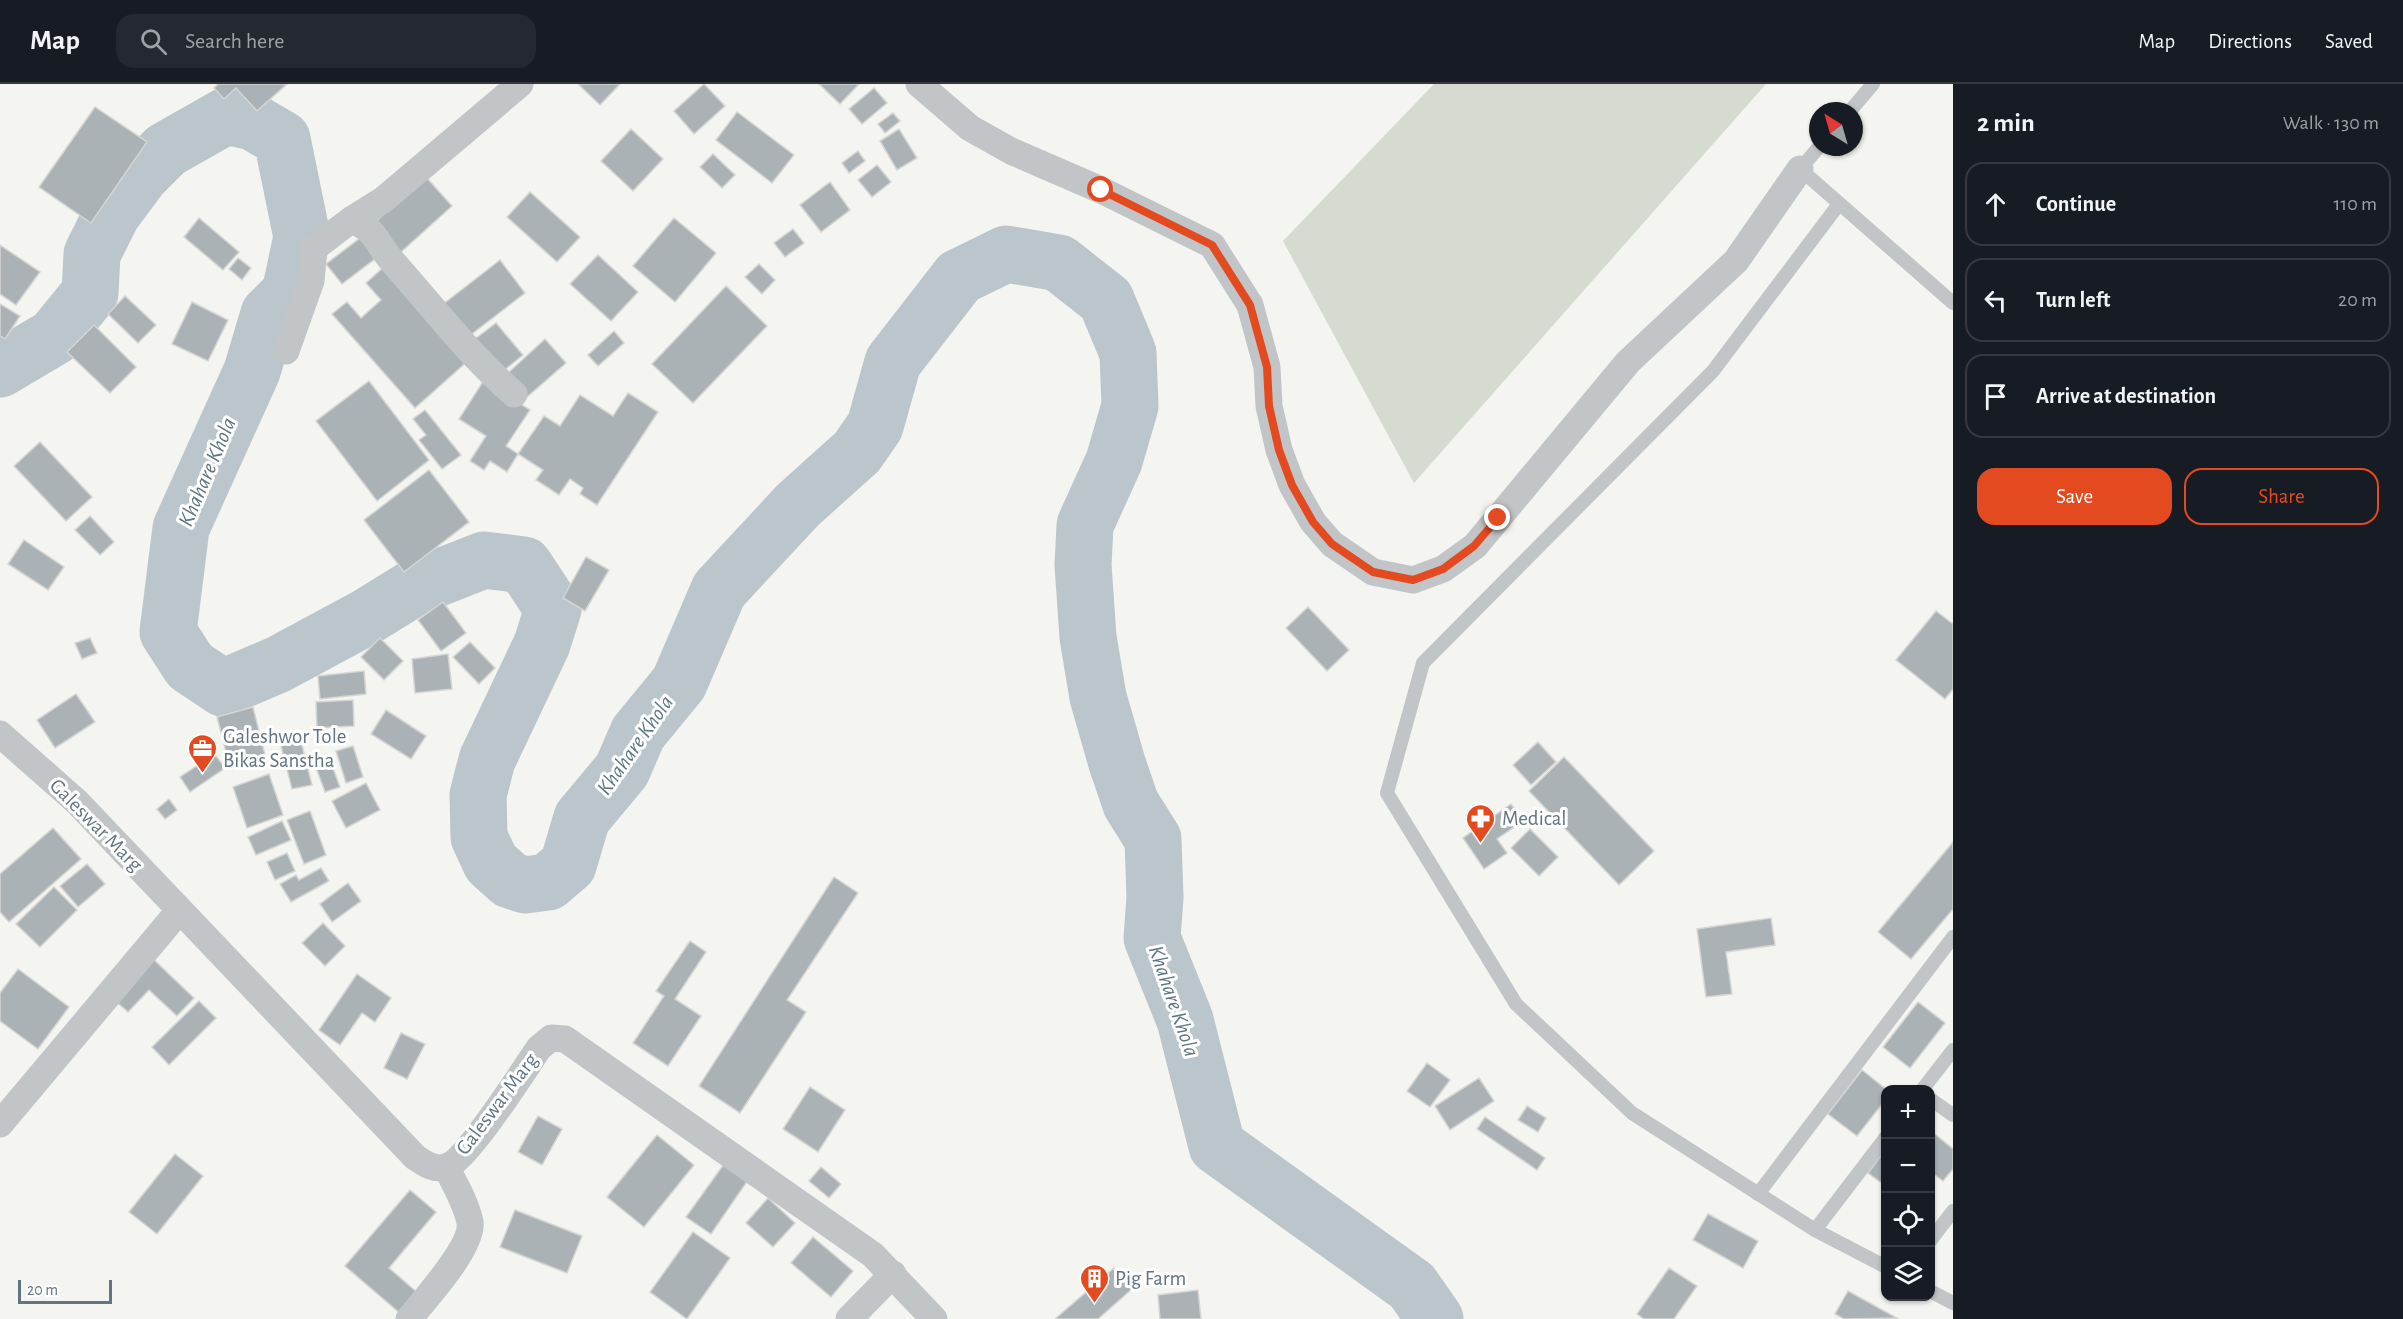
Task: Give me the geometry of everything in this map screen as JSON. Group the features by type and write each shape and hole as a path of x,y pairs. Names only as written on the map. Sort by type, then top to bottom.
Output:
{"street":[{"path":"286,351 311,281 314,248 351,220 383,200 520,84"},
{"path":"919,84 970,128 1000,145 1101,190 1212,245 1250,305 1267,367 1269,406 1279,450 1292,485 1313,522 1332,544 1373,572 1413,580 1443,569 1474,546 1628,362 1736,261 1800,170"},
{"path":"351,220 367,226 386,254 484,368 514,394"},
{"name":"Galeswar Marg","path":"0,734 77,802 415,1157 429,1166 446,1167 464,1154 539,1048 551,1038 565,1039 873,1254 934,1319"},
{"path":"0,1124 179,911"},
{"path":"409,1319 460,1255 471,1225 459,1190 446,1167"},
{"path":"849,1319 893,1274"}],"lane":[{"path":"1858,102 1873,84"},
{"path":"1812,156 1800,170 1953,303"},
{"path":"1839,204 1713,371 1423,663 1387,793 1516,1004 1632,1113 1815,1230 1881,1265"},
{"path":"1758,1194 1953,937"},
{"path":"1925,1085 1953,1050"},
{"path":"1935,1103 1953,1115"},
{"path":"1815,1230 1884,1139"},
{"path":"1935,1234 1953,1211"},
{"path":"1935,1294 1953,1303"}],"shaded area":[{"path":"1434,84 1766,84 1414,483 1283,241"}],"building":[{"path":"218,84 287,84 257,111 236,88 224,99 214,88"},
{"path":"578,84 620,84 600,105"},
{"path":"704,84 725,106 694,134 674,111"},
{"path":"819,84 859,84 840,104"},
{"path":"874,88 887,103 862,124 849,109"},
{"path":"95,107 147,142 91,223 39,187"},
{"path":"737,112 794,155 772,183 716,140"},
{"path":"893,113 900,121 885,133 878,124"},
{"path":"631,129 663,159 633,191 601,161"},
{"path":"899,129 917,158 897,170 880,141"},
{"path":"858,151 865,161 849,173 842,163"},
{"path":"713,154 735,175 722,188 700,167"},
{"path":"877,165 891,182 872,197 858,180"},
{"path":"425,176 452,206 401,252 374,223"},
{"path":"830,182 850,210 821,232 800,205"},
{"path":"530,192 580,237 557,262 507,217"},
{"path":"199,218 239,252 223,270 184,237"},
{"path":"674,218 716,253 675,302 633,266"},
{"path":"793,229 804,243 785,257 774,243"},
{"path":"364,235 380,255 342,284 326,264"},
{"path":"0,245 40,272 16,305 0,294"},
{"path":"598,255 638,292 611,321 570,284"},
{"path":"238,258 251,268 242,280 229,269"},
{"path":"500,260 525,293 468,337 442,305"},
{"path":"759,264 775,280 762,294 745,277"},
{"path":"386,265 469,360 415,408 332,314 347,302 361,318 381,300 366,283"},
{"path":"726,286 767,326 693,403 652,364"},
{"path":"125,296 156,325 138,343 108,314"},
{"path":"192,302 228,320 208,361 172,344"},
{"path":"0,304 20,316 5,339 0,336"},
{"path":"496,323 523,355 502,372 475,339"},
{"path":"94,325 136,367 110,393 67,352"},
{"path":"614,331 624,343 598,366 588,355"},
{"path":"545,339 566,363 527,397 507,374"},
{"path":"484,380 530,410 506,446 518,454 507,472 490,461 484,470 470,461 486,436 459,419"},
{"path":"369,381 429,460 377,501 316,421"},
{"path":"628,393 658,412 597,505 580,494 583,488 570,479 559,495 536,480 543,470 518,454 544,416 560,426 580,395 613,416"},
{"path":"425,410 461,455 442,469 419,440 426,435 413,419"},
{"path":"40,442 92,497 66,521 14,466"},
{"path":"429,470 469,522 404,572 364,520"},
{"path":"90,516 114,542 100,555 75,530"},
{"path":"24,540 64,567 48,590 8,564"},
{"path":"586,557 609,570 585,611 563,598"},
{"path":"443,602 466,633 441,651 418,620"},
{"path":"1308,607 1349,650 1327,671 1286,628"},
{"path":"1936,611 1953,624 1953,689 1945,699 1896,660"},
{"path":"90,638 97,653 82,659 75,643"},
{"path":"380,638 403,661 384,680 361,657"},
{"path":"470,642 495,668 479,684 453,657"},
{"path":"448,654 452,689 415,693 412,659"},
{"path":"364,671 366,694 320,699 318,676"},
{"path":"76,694 95,722 55,748 37,720"},
{"path":"353,700 354,726 317,728 316,702"},
{"path":"253,707 265,755 229,764 217,717"},
{"path":"386,710 426,736 411,759 371,734"},
{"path":"301,741 312,785 292,789 281,746"},
{"path":"1538,742 1556,762 1531,785 1513,765"},
{"name":"Galeshwor Tole Bikas Sanstha","path":"208,745 225,768 190,792 180,777 198,765 192,756"},
{"path":"353,746 363,777 346,783 336,751"},
{"path":"1564,757 1654,851 1619,885 1529,791"},
{"path":"330,760 340,787 325,792 315,765"},
{"path":"269,774 283,815 247,828 233,787"},
{"path":"366,783 380,810 346,828 332,801"},
{"path":"169,799 177,810 165,819 157,809"},
{"path":"1511,804 1523,821 1497,839 1507,853 1484,869 1463,838"},
{"path":"310,811 326,855 304,864 287,820"},
{"path":"282,821 291,840 256,855 248,837"},
{"path":"53,828 81,859 9,922 0,912 0,874"},
{"path":"1530,829 1558,857 1539,876 1511,848"},
{"path":"1953,842 1953,909 1911,959 1878,932"},
{"path":"287,853 295,871 275,880 267,862"},
{"path":"87,864 105,884 78,907 60,886"},
{"path":"321,868 329,881 291,902 280,884 296,875 299,880"},
{"path":"834,877 858,893 787,1000 806,1012 740,1113 699,1086"},
{"path":"348,883 361,901 332,922 320,904"},
{"path":"54,887 77,910 40,947 16,924"},
{"path":"1771,918 1775,945 1726,952 1732,994 1706,997 1697,929"},
{"path":"323,923 345,946 325,966 302,943"},
{"path":"690,941 706,952 675,999 701,1016 668,1066 633,1043 664,996 656,991"},
{"path":"151,957 194,998 177,1016 149,990 128,1012 112,998"},
{"path":"18,969 69,1007 38,1049 0,1021 0,993"},
{"path":"357,974 391,998 375,1022 362,1013 340,1045 319,1030"},
{"path":"199,1001 216,1018 169,1065 152,1047"},
{"path":"1918,1002 1945,1023 1910,1068 1883,1047"},
{"path":"401,1033 425,1044 407,1079 384,1068"},
{"path":"1427,1063 1450,1080 1430,1107 1407,1091"},
{"path":"1862,1070 1881,1085 1881,1105 1857,1136 1828,1114"},
{"path":"1479,1078 1494,1101 1450,1130 1435,1106"},
{"path":"810,1087 845,1110 818,1152 783,1129"},
{"path":"1527,1106 1546,1118 1538,1132 1518,1120"},
{"path":"538,1116 562,1129 542,1165 518,1152"},
{"path":"1485,1117 1545,1158 1537,1170 1477,1129"},
{"path":"1935,1134 1953,1149 1953,1169 1943,1181 1935,1175"},
{"path":"657,1135 694,1165 644,1227 607,1197"},
{"path":"175,1154 203,1176 157,1234 129,1212"},
{"path":"1881,1156 1881,1182 1868,1173"},
{"path":"724,1164 748,1180 711,1234 686,1217"},
{"path":"821,1167 841,1184 829,1198 809,1181"},
{"path":"410,1190 436,1212 389,1268 419,1294 402,1315 345,1266"},
{"path":"768,1198 795,1223 773,1247 746,1223"},
{"path":"515,1210 582,1236 567,1273 500,1247"},
{"path":"1708,1214 1758,1241 1743,1268 1693,1240"},
{"path":"693,1232 730,1258 687,1319 650,1292"},
{"path":"813,1237 853,1271 831,1297 791,1263"},
{"name":"Pig Farm","path":"1114,1268 1132,1289 1098,1319 1055,1319"},
{"path":"1669,1268 1697,1286 1674,1319 1644,1319 1637,1314"},
{"path":"1198,1290 1201,1319 1160,1319 1158,1295"},
{"path":"1848,1291 1897,1318 1844,1319 1835,1314"}],"waterway":[{"name":"Khahare Khola","path":"0,369 54,337 90,293 92,254 112,214 141,175 166,150 226,116 253,122 282,139 302,237 290,293 269,314 252,371 181,528 168,632 190,666 223,688 279,664 368,616 415,587 484,560 524,565 553,609 542,644 487,760 478,795 479,837 491,863 510,880 525,885 548,882 568,865 582,818 622,770 638,733 679,683 719,590 798,505 857,452 875,426 893,362 959,277 1006,254 1059,263 1106,300 1128,353 1130,406 1114,461 1085,525 1083,565 1088,637 1098,697 1117,763 1131,804 1153,839 1155,897 1152,938 1185,1020 1217,1146 1412,1286 1435,1319"}],"place":[{"name":"Galeshwor Tole Bikas Sanstha","path":"202,774"},
{"name":"Medical","path":"1481,844"},
{"name":"Pig Farm","path":"1094,1304"}],"route":[{"path":"1101,190 1212,245 1250,305 1267,367 1269,406 1279,450 1292,485 1313,522 1332,544 1373,572 1413,580 1443,569 1474,546 1498,518"}]}
